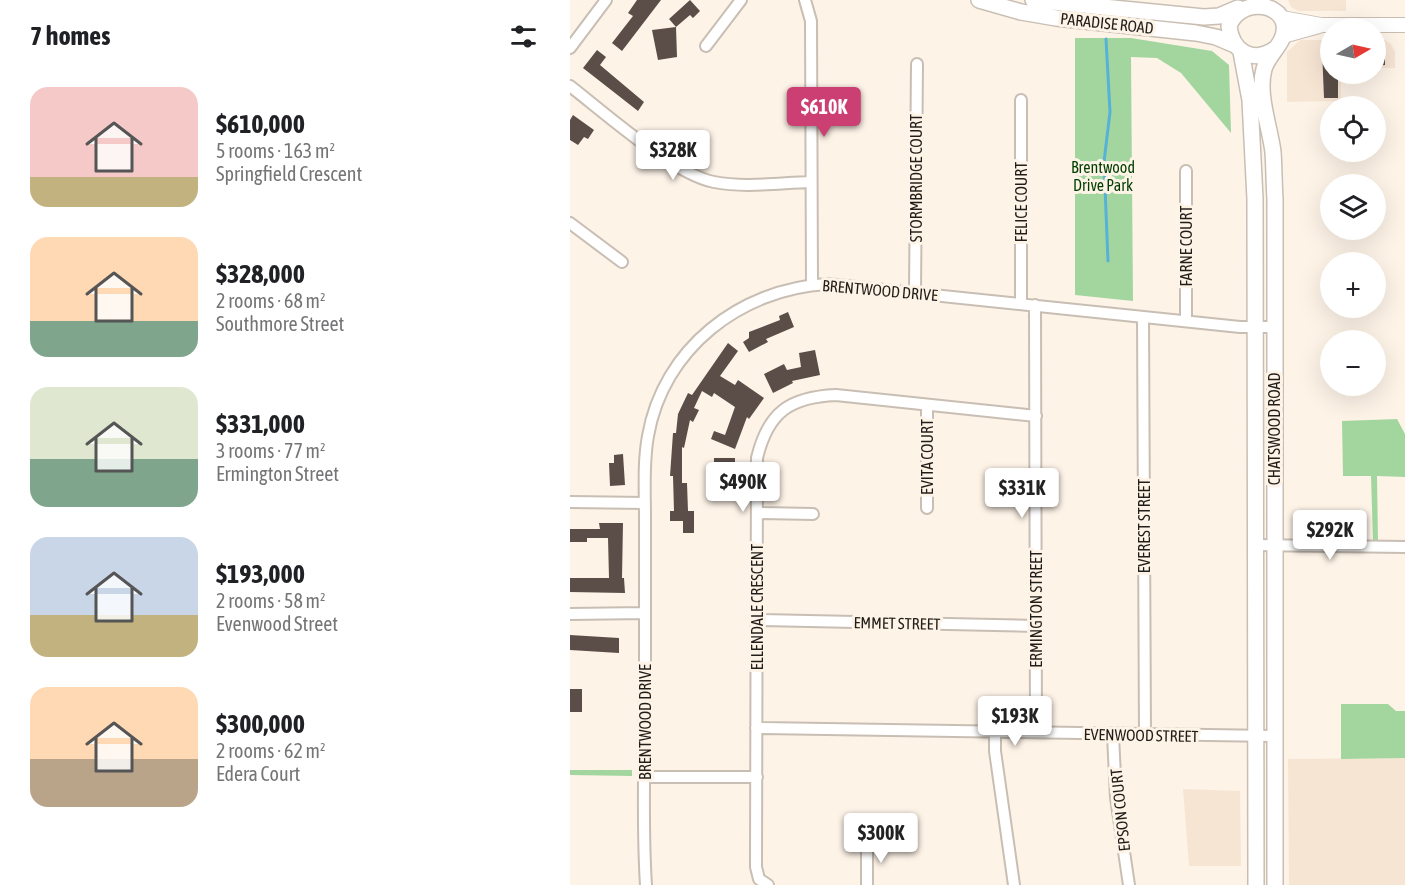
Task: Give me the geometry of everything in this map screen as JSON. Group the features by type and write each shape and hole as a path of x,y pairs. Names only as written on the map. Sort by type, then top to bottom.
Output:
{"main road":[{"name":"PARADISE ROAD","path":"979,0 1022,12 1056,18 1196,33 1216,37 1238,48"},
{"name":"PARADISE ROAD","path":"1033,0 1203,17 1218,16 1243,4"},
{"path":"1243,4 1261,1 1278,9"},
{"name":"CHATSWOOD ROAD","path":"1243,4 1229,26 1238,48 1250,99 1254,199 1256,885"},
{"name":"CHATSWOOD ROAD","path":"1275,885 1273,155 1263,86 1264,69 1279,43 1278,9"},
{"path":"1238,48 1259,56 1279,43"}],"street":[{"path":"570,48 606,0"},
{"path":"706,46 741,0"},
{"path":"805,0 811,21 812,285"},
{"path":"1278,9 1320,25"},
{"path":"1279,43 1320,25"},
{"path":"1386,25 1405,25"},
{"name":"STORMBRIDGE COURT","path":"915,292 917,64"},
{"path":"570,86 676,166 696,177 715,182 810,182"},
{"name":"FELICE COURT","path":"1021,100 1021,304"},
{"name":"FARNE COURT","path":"1186,171 1186,321"},
{"path":"570,223 622,262"},
{"name":"BRENTWOOD DRIVE","path":"646,885 645,458 652,418 668,379 707,331 736,310 766,296 812,285 915,292 1255,328 1275,327"},
{"name":"ERMINGTON STREET","path":"1035,306 1036,732"},
{"name":"EVEREST STREET","path":"1143,317 1145,735"},
{"name":"ELLENDALE CRESCENT","path":"768,885 759,879 756,867 756,458 762,437 770,423 798,400 836,395 1036,417"},
{"name":"EVITA COURT","path":"927,406 927,508"},
{"path":"570,502 645,502"},
{"path":"757,513 813,514"},
{"path":"1255,545 1405,547"},
{"path":"570,614 645,613"},
{"name":"EMMET STREET","path":"757,620 1036,626"},
{"name":"EVENWOOD STREET","path":"756,728 1274,736"},
{"path":"995,732 995,751 1014,885"},
{"name":"EPSON COURT","path":"1113,735 1116,798 1129,885"},
{"path":"646,777 757,777"},
{"path":"867,843 867,885"}],"shaded area":[{"path":"1288,0 1346,0 1346,11 1298,11 1291,7"},
{"path":"1300,40 1320,40 1320,84 1341,84 1341,96 1320,96 1320,101 1287,102 1287,52"},
{"path":"1386,41 1391,44 1395,52 1395,68 1386,68"},
{"path":"1405,758 1405,885 1289,885 1288,759"},
{"path":"1183,789 1240,791 1241,866 1189,866"}],"green space":[{"name":"Brentwood Drive Park","path":"1075,38 1131,38 1212,51 1229,65 1231,133 1181,73 1157,58 1131,57 1133,301 1075,295"},
{"path":"1397,419 1405,434 1405,477 1377,476 1378,541 1373,541 1371,476 1343,476 1342,421"},
{"path":"1341,704 1388,704 1396,711 1405,711 1405,758 1341,759"},
{"path":"570,770 632,770 632,776 570,775"}],"building":[{"path":"637,0 661,0 622,51 612,43 633,16 628,13"},
{"path":"690,0 700,11 693,18 690,15 676,27 669,19"},
{"path":"676,27 677,57 658,60 652,30"},
{"path":"597,50 606,57 600,65 644,102 638,111 583,68"},
{"path":"1323,84 1338,84 1338,96 1324,96"},
{"path":"573,115 594,130 588,139 584,137 578,145 570,140 570,120"},
{"path":"788,312 794,327 766,339 768,342 749,352 743,342 749,338 749,332 780,320 779,316"},
{"path":"728,343 738,351 720,376 735,385 738,380 764,398 749,419 747,417 735,449 711,439 714,431 725,435 735,407 714,393 712,397 702,391 694,408 699,410 693,422 690,420 684,448 682,447 682,483 687,483 688,511 694,511 694,533 683,533 683,521 670,521 670,511 674,511 673,476 670,476 673,433 676,433 678,414 688,393 692,395"},
{"path":"815,350 820,375 792,381 793,383 773,393 764,374 784,364 787,370 801,367 799,353"},
{"path":"623,454 625,485 610,486 609,463 614,463 614,455"},
{"path":"714,458 735,458 735,475 714,475"},
{"path":"599,523 623,523 622,578 624,578 625,593 570,592 570,578 609,578 608,538 587,538 587,542 570,542 570,529 600,529"},
{"path":"570,635 619,638 619,653 570,650"},
{"path":"570,689 582,689 582,712 570,712"}],"waterway":[{"path":"1106,39 1110,112 1104,162 1108,261"}]}
